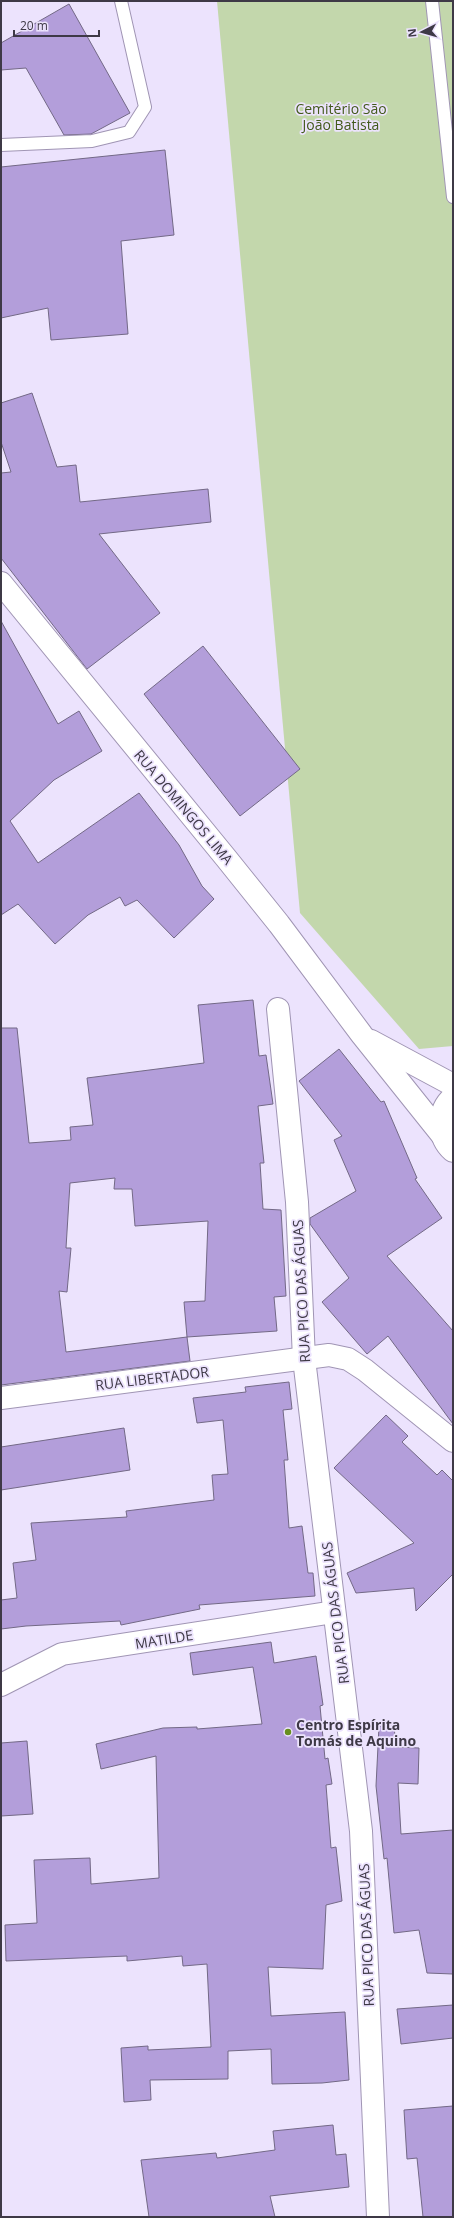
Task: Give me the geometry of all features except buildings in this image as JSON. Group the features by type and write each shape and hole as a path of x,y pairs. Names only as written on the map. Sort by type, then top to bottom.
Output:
{"street":[{"name":"RUA DOMINGOS LIMA","path":"1,583 274,918 362,1035 448,1143"},
{"name":"RUA PICO DAS ÁGUAS","path":"278,1009 297,1202 304,1359 361,1831 378,2217"},
{"name":"RUA DOMINGOS LIMA","path":"362,1035 453,1085"},
{"path":"448,1143 441,1122 444,1109 453,1097"},
{"name":"RUA LIBERTADOR","path":"1,1398 329,1355 348,1359 365,1370 453,1441"},
{"name":"MATILDE","path":"1,1685 62,1654 334,1612"}],"lane":[{"path":"1,145 92,141 129,132 145,107 121,1"},
{"path":"432,1 453,189"}],"green space":[{"name":"Cemitério São João Batista","path":"217,1 453,1 453,1046 419,1049 300,913"}],"place":[{"name":"Centro Espírita Tomás de Aquino","path":"288,1732"}]}
